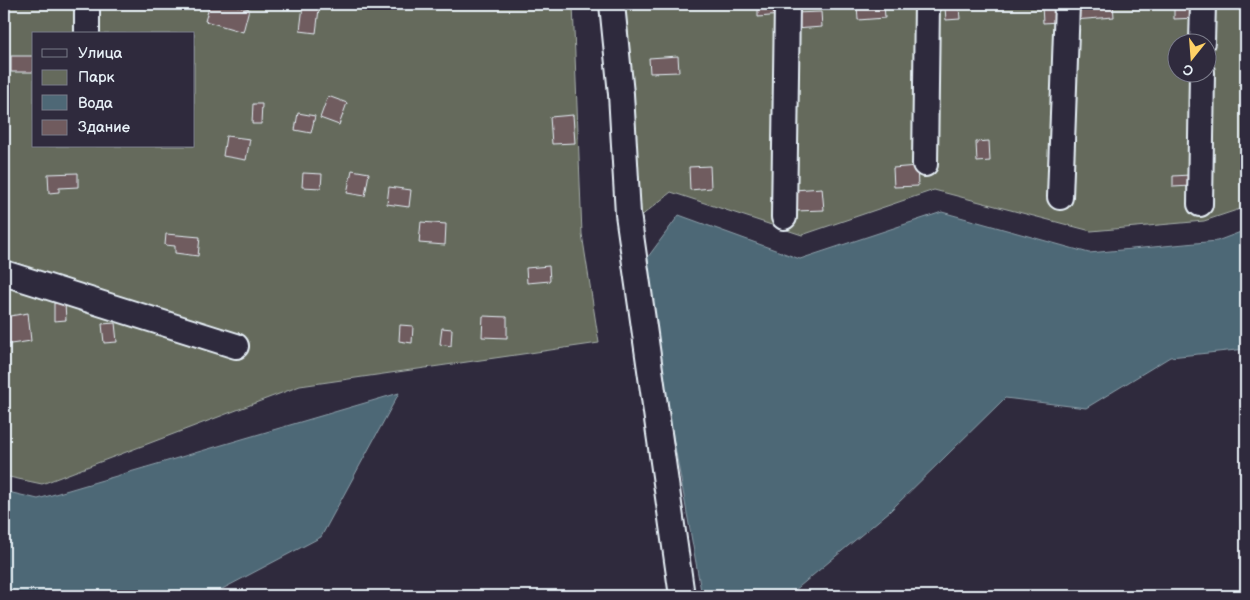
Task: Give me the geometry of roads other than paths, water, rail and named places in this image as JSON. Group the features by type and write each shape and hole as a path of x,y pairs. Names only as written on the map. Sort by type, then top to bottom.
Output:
{"street":[{"path":"87,4 87,32"},
{"path":"612,4 628,214 682,596"},
{"path":"784,217 787,4"},
{"path":"925,164 927,4"},
{"path":"1060,196 1067,4"},
{"path":"1202,32 1203,4"},
{"path":"1200,204 1202,82"},
{"path":"4,273 236,346"}],"water":[{"path":"942,212 1089,253 1217,241 1246,230 1246,349 1170,357 1086,408 1005,398 890,511 788,596 702,596 642,265 679,215 800,259"},
{"path":"399,393 321,537 209,596 4,596 4,491 38,499"}]}
